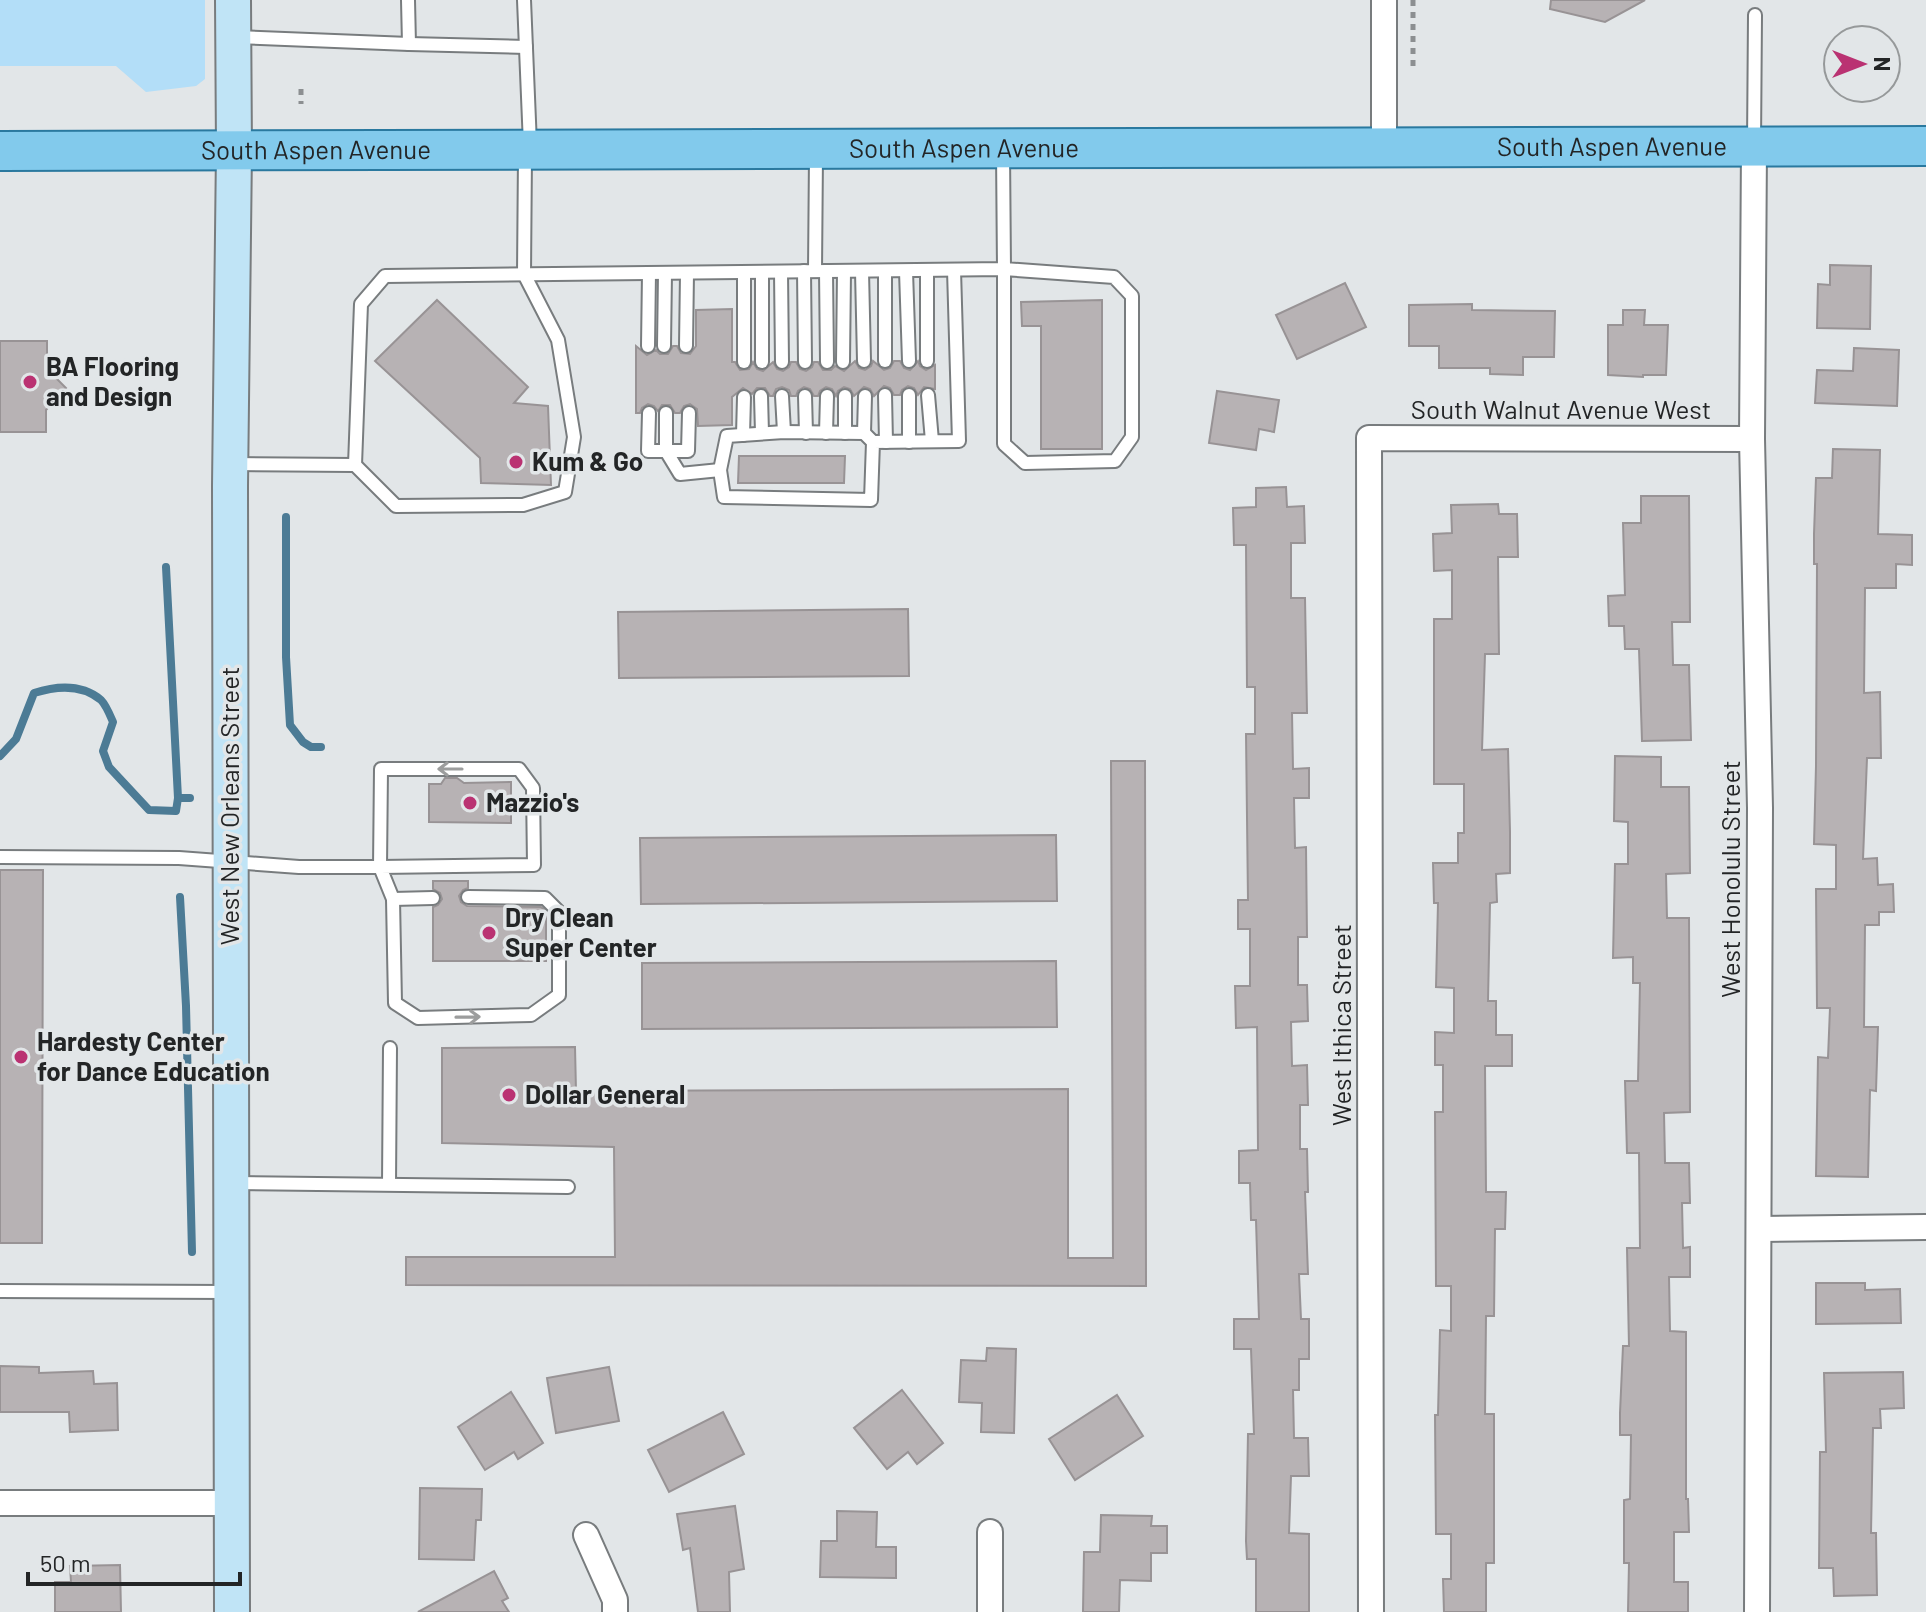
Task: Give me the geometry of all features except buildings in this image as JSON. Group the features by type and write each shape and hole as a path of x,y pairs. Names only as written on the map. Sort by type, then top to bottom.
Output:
{"main road":[{"name":"West New Orleans Street","path":"232,1612 230,464 233,0"},
{"name":"South Aspen Avenue","path":"0,151 1926,146"}],"street":[{"path":"1384,0 1384,147"},
{"name":"West Honolulu Street","path":"1754,147 1752,439 1760,808 1757,1612"},
{"name":"South Walnut Avenue West","path":"1369,438 1752,439"},
{"name":"West Ithica Street","path":"1369,438 1371,1612"},
{"path":"1760,1229 1926,1227"},
{"path":"0,1503 232,1503"},
{"path":"990,1532 990,1612"},
{"path":"586,1535 615,1600 615,1612"}],"lane":[{"path":"408,0 409,44"},
{"path":"230,464 355,465 396,506 523,505 565,492 574,437 558,340 524,274 528,148 524,0"},
{"path":"1754,147 1755,15"},
{"path":"233,37 526,47"},
{"path":"355,465 361,304 385,276 1004,269 1114,277 1132,296 1132,437 1115,461 1025,463 1004,444 1004,269 1003,147"},
{"path":"805,362 815,271 816,148"},
{"path":"927,270 927,361"},
{"path":"885,395 874,439 871,500 724,497 720,470 727,436 784,432 845,433 874,439 909,442 959,441 954,270"},
{"path":"815,271 827,362"},
{"path":"843,362 844,271"},
{"path":"862,271 864,361"},
{"path":"885,271 885,361"},
{"path":"906,271 909,361"},
{"path":"744,272 744,362"},
{"path":"762,272 762,362"},
{"path":"781,272 782,362"},
{"path":"648,346 649,273"},
{"path":"664,346 665,273"},
{"path":"686,346 687,273"},
{"path":"909,395 909,442"},
{"path":"928,395 932,441"},
{"path":"761,396 762,433"},
{"path":"782,396 784,432"},
{"path":"805,396 806,433"},
{"path":"826,433 827,396"},
{"path":"845,396 845,433"},
{"path":"865,396 874,439"},
{"path":"743,435 744,397"},
{"path":"649,413 648,451 688,451 689,413"},
{"path":"666,413 666,451 680,474 720,470"},
{"path":"0,857 179,858 299,867 380,867 534,865 533,788 519,769 381,769 380,867 393,899 395,1003 418,1018 531,1015 559,995 559,912 545,898 468,897"},
{"path":"393,899 433,898"},
{"path":"389,1184 390,1048"},
{"path":"231,1183 568,1187"},
{"path":"0,1291 232,1292"}],"path":[{"path":"1413,0 1413,66"},
{"path":"301,89 301,104"}],"shaded area":[{"path":"0,0 205,0 205,79 196,86 146,92 116,66 0,66"}],"waterway":[{"path":"286,517 286,657 290,725 303,742 311,747 321,747"},
{"path":"166,567 178,798"},
{"path":"0,756 16,739 34,693 60,688 77,689 94,695 106,707 113,722 103,751 109,767 149,810 176,811 178,798 190,798"},
{"path":"180,897 192,1252"}],"place":[{"name":"BA Flooring and Design","path":"30,382"},
{"name":"Kum & Go","path":"516,462"},
{"name":"Mazzio's","path":"470,803"},
{"name":"Dry Clean Super Center","path":"489,933"},
{"name":"Hardesty Center for Dance Education","path":"21,1057"},
{"name":"Dollar General","path":"509,1095"}]}
